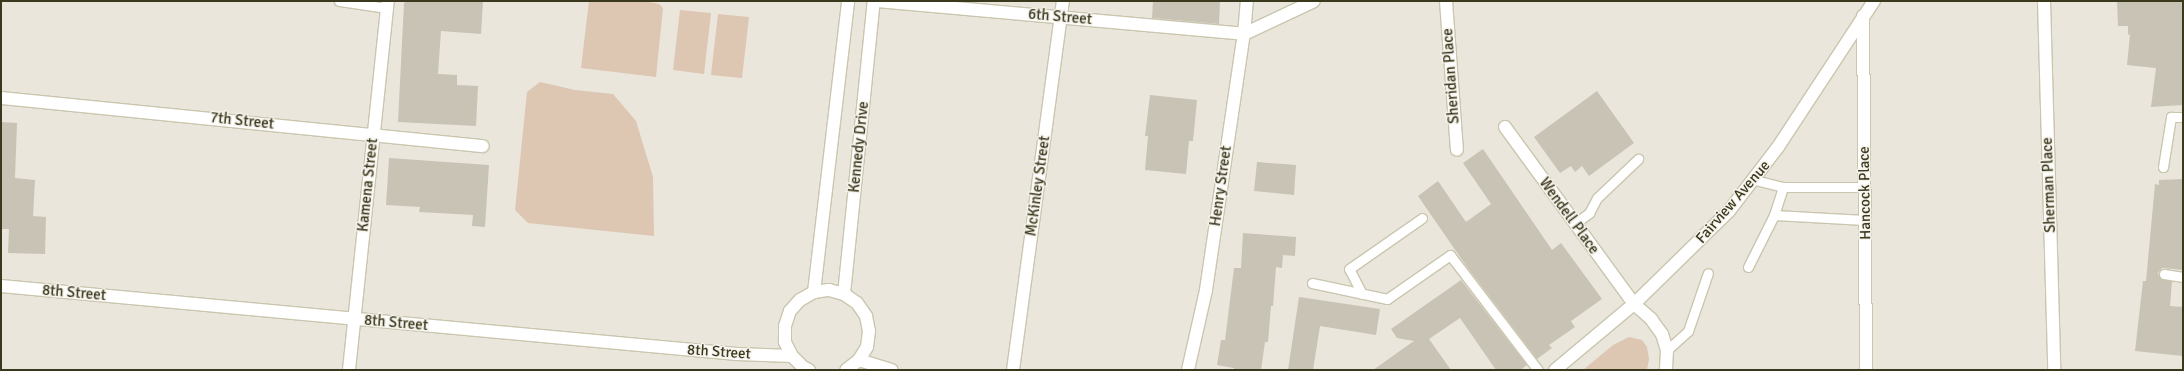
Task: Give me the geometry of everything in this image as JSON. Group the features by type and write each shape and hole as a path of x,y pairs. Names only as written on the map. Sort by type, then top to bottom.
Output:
{"street":[{"name":"Kennedy Drive","path":"814,292 848,1"},
{"name":"Kennedy Drive","path":"844,294 874,1"},
{"name":"6th Street","path":"877,1 1244,34"},
{"name":"McKinley Street","path":"1013,370 1063,1"},
{"name":"Henry Street","path":"1188,370 1206,290 1244,34 1247,1"},
{"path":"1244,34 1314,1"},
{"name":"Sheridan Place","path":"1446,1 1457,150"},
{"name":"Fairview Avenue","path":"1555,370 1634,304 1706,235 1754,180 1805,108 1874,1"},
{"name":"Sherman Place","path":"2044,1 2054,370"},
{"name":"Kamena Street","path":"349,370 387,4"},
{"name":"Hancock Place","path":"1863,16 1866,370"},
{"name":"7th Street","path":"1,98 483,146"},
{"name":"Wendell Place","path":"1505,127 1574,224 1634,304 1651,319 1662,334 1667,350"},
{"name":"8th Street","path":"1,286 737,354 792,356"},
{"path":"805,369 792,356 785,342 785,326 790,311 800,300 814,292 829,290 844,294 857,303 866,316 869,331 866,347 859,360 846,370"},
{"path":"1666,370 1667,350"},
{"path":"859,360 891,370"}],"lane":[{"path":"339,1 387,4"},
{"path":"2163,167 2171,117 2183,117"},
{"path":"1574,224 1589,213 1597,198 1638,159"},
{"path":"1754,180 1783,187 1865,187"},
{"path":"1748,267 1774,215 1783,187"},
{"path":"1774,215 1865,220"},
{"path":"1362,294 1349,269 1422,218"},
{"path":"1312,284 1387,299 1450,255 1538,370"},
{"path":"1667,350 1688,331 1708,273"},
{"path":"2164,274 2183,277"}],"shaded area":[{"path":"589,1 645,1 659,4 663,8 656,77 581,68"},
{"path":"680,10 711,13 704,74 673,70"},
{"path":"718,14 749,17 742,78 711,75"},
{"path":"540,82 575,90 613,94 636,121 653,177 654,236 528,223 515,210 527,92"},
{"path":"1629,337 1642,340 1647,347 1649,359 1647,370 1583,370 1613,345"}],"building":[{"path":"407,1 483,1 481,34 441,31 438,74 457,75 457,85 478,86 476,126 398,122 404,3"},
{"path":"1153,1 1220,1 1219,24 1152,18"},
{"path":"2117,1 2183,1 2183,105 2151,107 2156,68 2127,65 2130,34 2128,35 2128,26 2118,26"},
{"path":"1597,91 1634,143 1589,176 1582,166 1575,172 1571,166 1560,173 1534,137"},
{"path":"1150,95 1197,100 1193,141 1189,141 1186,174 1145,170 1148,136 1145,136"},
{"path":"1,122 17,123 15,178 35,180 33,216 46,217 45,254 8,253 9,229 1,229"},
{"path":"1483,149 1552,250 1561,243 1602,299 1571,321 1575,327 1549,345 1552,348 1537,359 1467,267 1418,196 1438,181 1466,222 1491,204 1463,163"},
{"path":"389,158 489,165 485,227 472,226 473,215 419,212 420,207 386,205"},
{"path":"1257,162 1296,165 1294,195 1254,191"},
{"path":"2183,179 2183,270 2162,268 2158,273 2161,279 2172,281 2170,306 2183,307 2183,356 2135,351 2143,281 2146,281 2155,184 2159,185 2159,180"},
{"path":"1243,233 1296,237 1295,256 1283,255 1282,268 1276,267 1268,342 1265,342 1261,370 1234,370 1234,368 1217,365 1221,340 1225,340 1234,268 1241,268"},
{"path":"1461,280 1527,365 1520,370 1496,370 1460,318 1429,339 1451,370 1373,370 1414,341 1397,338 1391,329"},
{"path":"1299,297 1380,309 1376,335 1320,326 1313,370 1288,370"}]}
